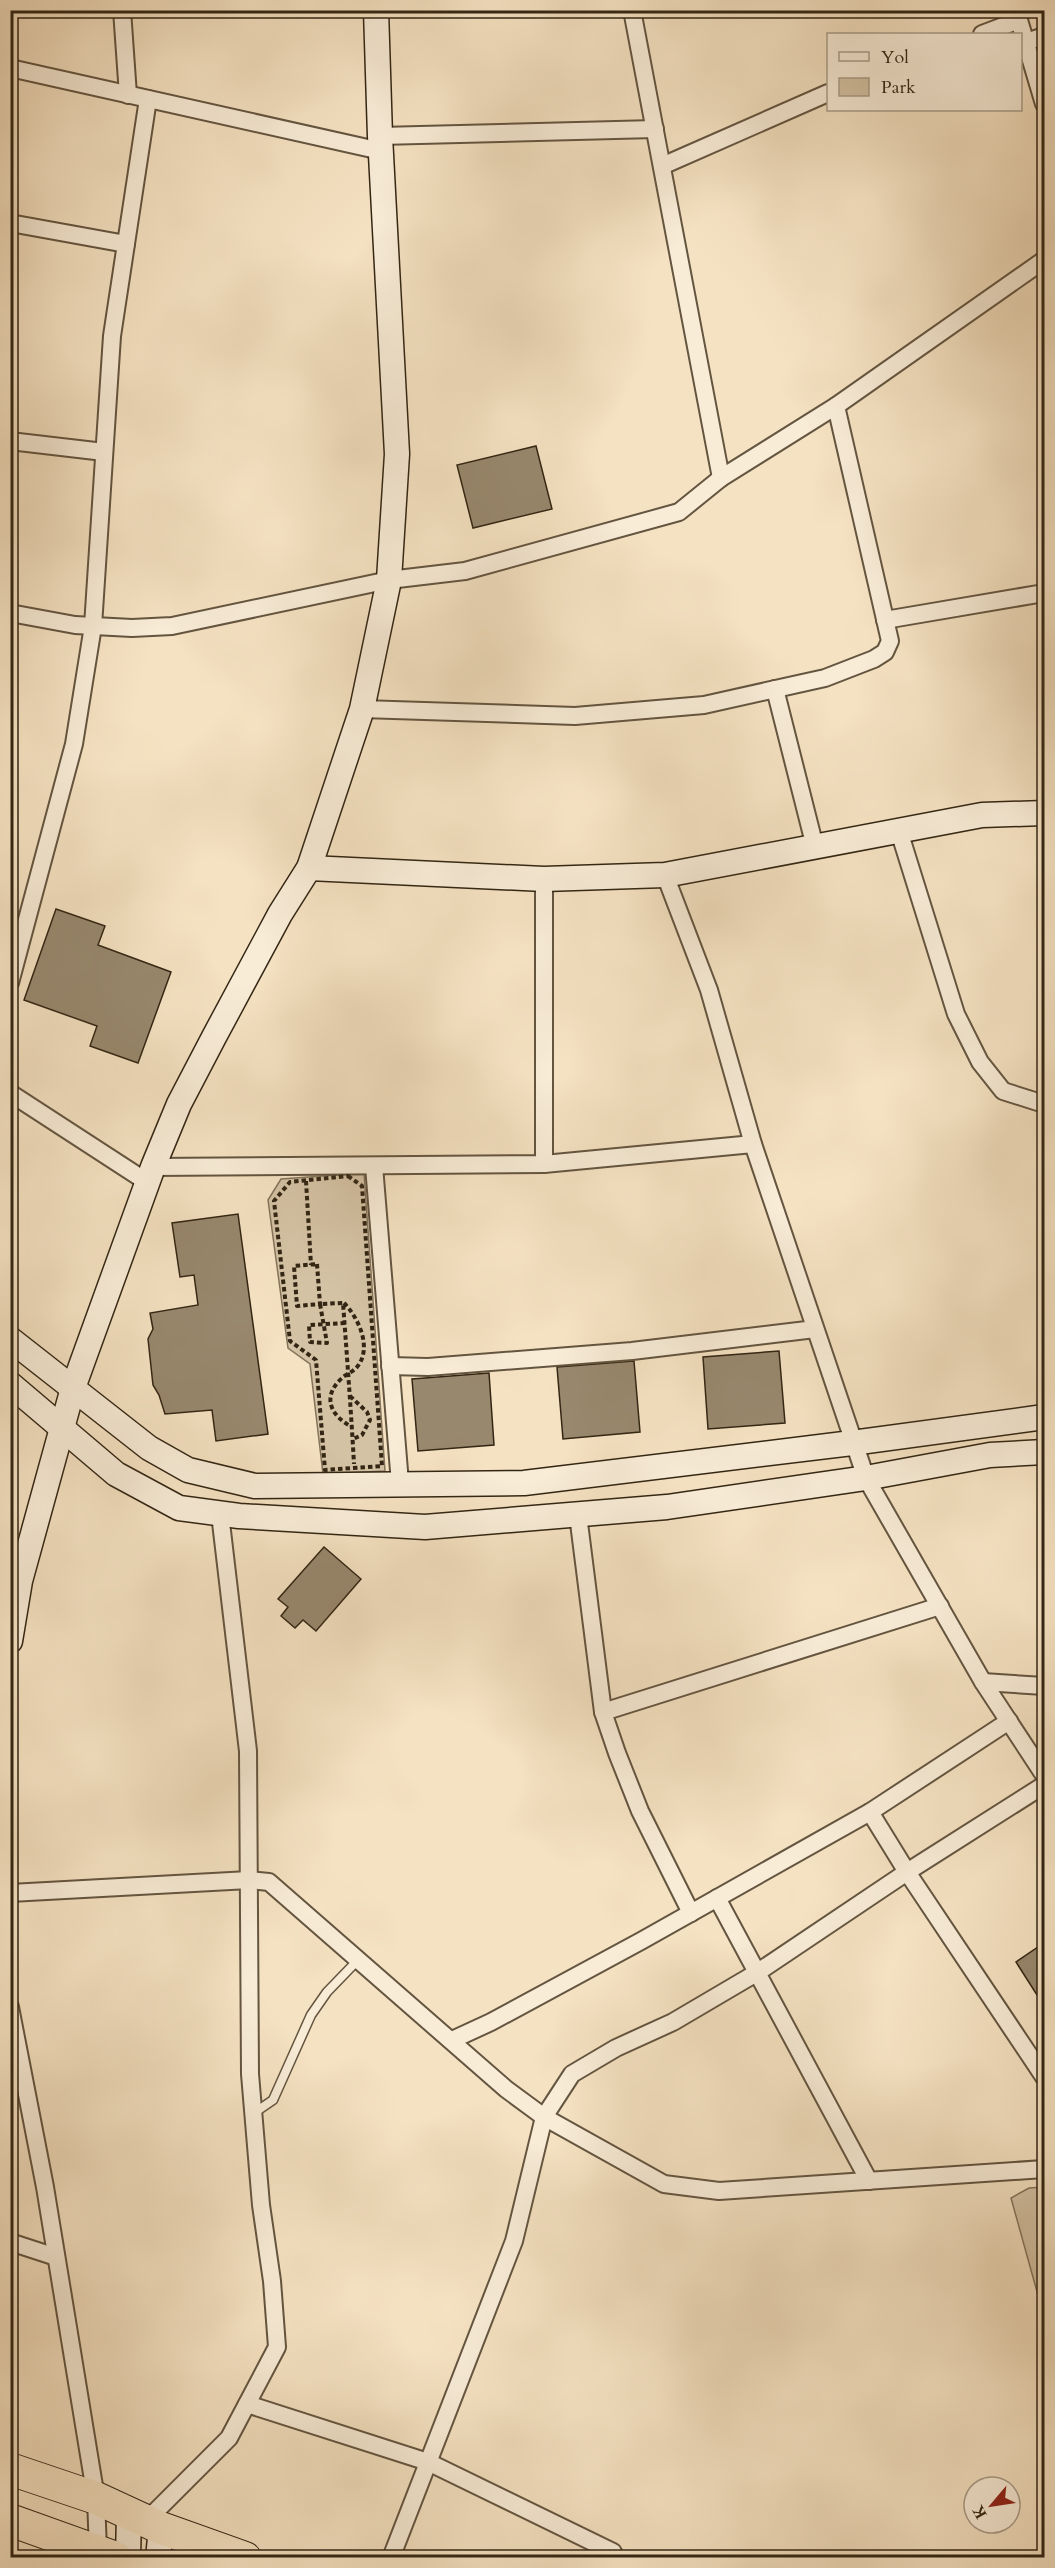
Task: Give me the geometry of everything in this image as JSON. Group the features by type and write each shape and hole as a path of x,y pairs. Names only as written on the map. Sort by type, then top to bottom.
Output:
{"highway":[{"path":"10,2469 96,2498 149,2530 245,2558"},
{"path":"10,2520 114,2555"}],"street":[{"path":"122,10 128,95"},
{"path":"10,1641 20,1581 64,1428 73,1388 150,1174 179,1104 280,914 309,868 362,709 389,580 397,454 380,143 376,10"},
{"path":"632,10 721,478"},
{"path":"984,33 1017,15 1044,104"},
{"path":"1026,42 1044,36"},
{"path":"10,68 128,95 380,143 655,129"},
{"path":"662,166 827,93"},
{"path":"10,983 74,744 93,626 112,336 148,99"},
{"path":"10,223 126,244"},
{"path":"10,613 75,625 172,626 389,580 465,571 679,512 721,478 836,406 1044,260"},
{"path":"362,709 575,716 704,705 825,678 874,659 885,651 890,641 836,406"},
{"path":"10,441 104,452"},
{"path":"885,620 1044,593"},
{"path":"775,689 815,847"},
{"path":"309,868 543,879 665,875 982,815 1044,813"},
{"path":"899,831 956,1014 980,1062 1004,1091 1044,1104"},
{"path":"665,875 709,990 753,1144 852,1443 866,1478 983,1682 1044,1775"},
{"path":"543,879 544,1164"},
{"path":"10,1094 150,1174 374,1166 544,1164 753,1144"},
{"path":"374,1166 400,1483"},
{"path":"390,1366 428,1367 632,1351 815,1329"},
{"path":"10,1339 149,1448 188,1470 255,1486 525,1483 1044,1417 1044,1412"},
{"path":"10,1384 116,1474 179,1508 220,1514 425,1527 667,1508 866,1478 990,1455 1044,1452"},
{"path":"10,2007 56,2257 96,2498 114,2555 149,2530 229,2438 277,2347 250,2074 248,1751 220,1514"},
{"path":"578,1515 603,1712 616,1753 640,1811 691,1913"},
{"path":"603,1712 940,1606"},
{"path":"983,1682 1044,1686"},
{"path":"452,2040 491,2022 691,1913 870,1812 1010,1721"},
{"path":"391,2558 514,2241 544,2117 572,2074 616,2048 673,2022 758,1971 1044,1785"},
{"path":"870,1812 907,1872 1044,2077"},
{"path":"10,1893 249,1880 269,1882 506,2089 544,2117 664,2184 719,2191 1044,2169"},
{"path":"717,1898 869,2181"},
{"path":"10,2242 56,2257"},
{"path":"247,2404 428,2462 614,2552"}],"lane":[{"path":"254,2113 273,2100 311,2015 327,1992 357,1961"}],"path":[{"path":"348,1176 362,1186 382,1466 325,1470 316,1360 290,1341 274,1201 290,1182 306,1180 348,1176"},
{"path":"306,1180 311,1265"},
{"path":"345,1323 324,1323 309,1325 310,1342 327,1342 324,1323 320,1304 317,1264 294,1266 297,1306 320,1304 343,1303 351,1310 362,1331 361,1359 357,1367 333,1389 331,1402 332,1412 339,1420 352,1427"},
{"path":"343,1303 355,1468"},
{"path":"350,1396 367,1412 370,1420 362,1435 353,1439"}],"green space":[{"path":"364,1173 385,1471 323,1474 310,1364 288,1348 268,1200 281,1179"},
{"path":"1044,2187 1044,2317 1011,2198 1029,2188"}],"building":[{"path":"536,446 552,509 473,528 457,465"},
{"path":"56,909 105,926 98,945 171,972 138,1063 90,1046 97,1026 24,1000"},
{"path":"238,1214 268,1434 216,1441 212,1410 165,1414 153,1385 148,1339 153,1329 150,1313 198,1305 194,1275 180,1277 172,1223"},
{"path":"779,1351 785,1423 708,1429 703,1357"},
{"path":"634,1361 640,1432 563,1439 557,1367"},
{"path":"489,1373 494,1445 418,1451 412,1379"},
{"path":"324,1547 361,1579 316,1631 303,1620 295,1628 281,1616 288,1607 278,1599"},
{"path":"1044,1943 1044,2006 1016,1962"}]}
